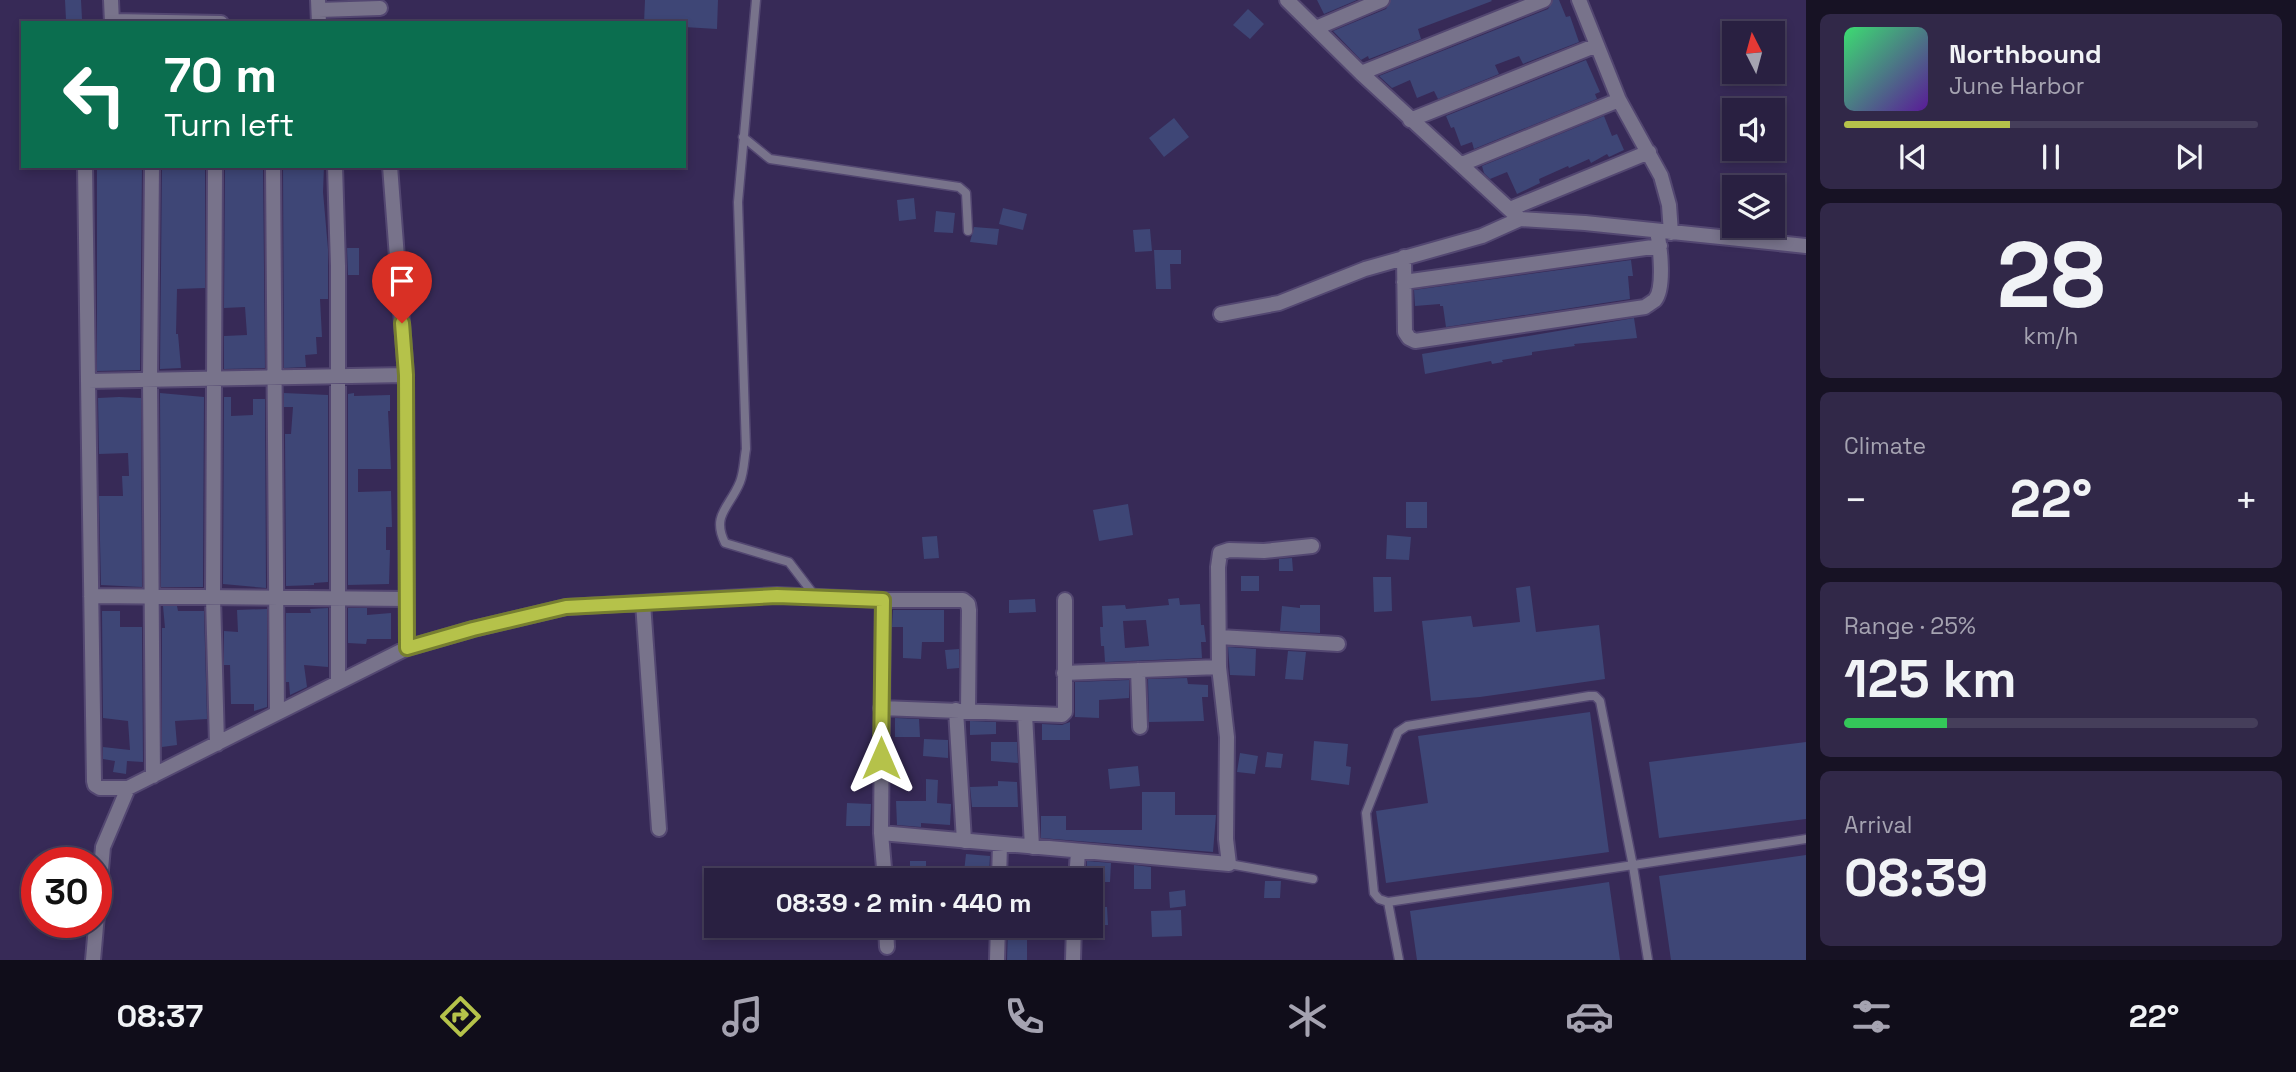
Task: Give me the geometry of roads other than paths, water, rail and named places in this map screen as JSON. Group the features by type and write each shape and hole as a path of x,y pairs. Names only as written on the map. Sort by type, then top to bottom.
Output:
{"street":[{"path":"111,0 112,21"},
{"path":"1287,0 1410,120 1515,214 1663,237 1806,246"},
{"path":"1316,28 1382,0"},
{"path":"1361,73 1544,0"},
{"path":"1404,257 1405,332 1415,341 1645,307 1655,300 1660,290 1663,237 1669,205 1661,176 1619,100 1579,0"},
{"path":"318,11 380,10"},
{"path":"1410,120 1597,45"},
{"path":"1462,164 1619,100"},
{"path":"1221,314 1279,303 1365,269 1482,236 1515,214 1649,152"},
{"path":"85,168 95,785 100,788 128,788 407,648 566,607 777,596 963,600 968,604 962,711 964,841"},
{"path":"152,168 150,380 153,776"},
{"path":"215,168 213,597 217,744"},
{"path":"273,168 277,713"},
{"path":"335,168 338,682"},
{"path":"390,168 406,375 407,648"},
{"path":"1404,282 1663,237"},
{"path":"88,381 406,375"},
{"path":"881,833 1229,864 1226,839 1227,737 1219,667 1220,553 1228,550 1264,551 1312,546"},
{"path":"91,596 407,599"},
{"path":"883,600 881,833 884,868"},
{"path":"881,708 1062,715 1065,712 1065,600"},
{"path":"643,603 659,829"},
{"path":"1219,637 1338,643"},
{"path":"1064,673 1219,667"},
{"path":"1138,670 1140,727"},
{"path":"1025,714 1032,847"},
{"path":"93,960 103,847 128,788"},
{"path":"999,868 1000,844"},
{"path":"1076,868 1077,852"},
{"path":"887,938 887,947"},
{"path":"997,960 998,938"},
{"path":"1073,960 1074,938"}],"lane":[{"path":"756,0 738,202 746,449 742,478 734,497 721,514 718,530 725,543 789,562 816,597"},
{"path":"743,137 771,159 803,166 959,187 966,192 968,231"},
{"path":"1648,960 1633,866 1611,764 1605,719 1600,701 1595,696 1407,726 1398,732 1366,813 1374,894 1388,902 1633,866 1806,839"},
{"path":"1229,864 1313,879"},
{"path":"1388,902 1399,960"}]}
